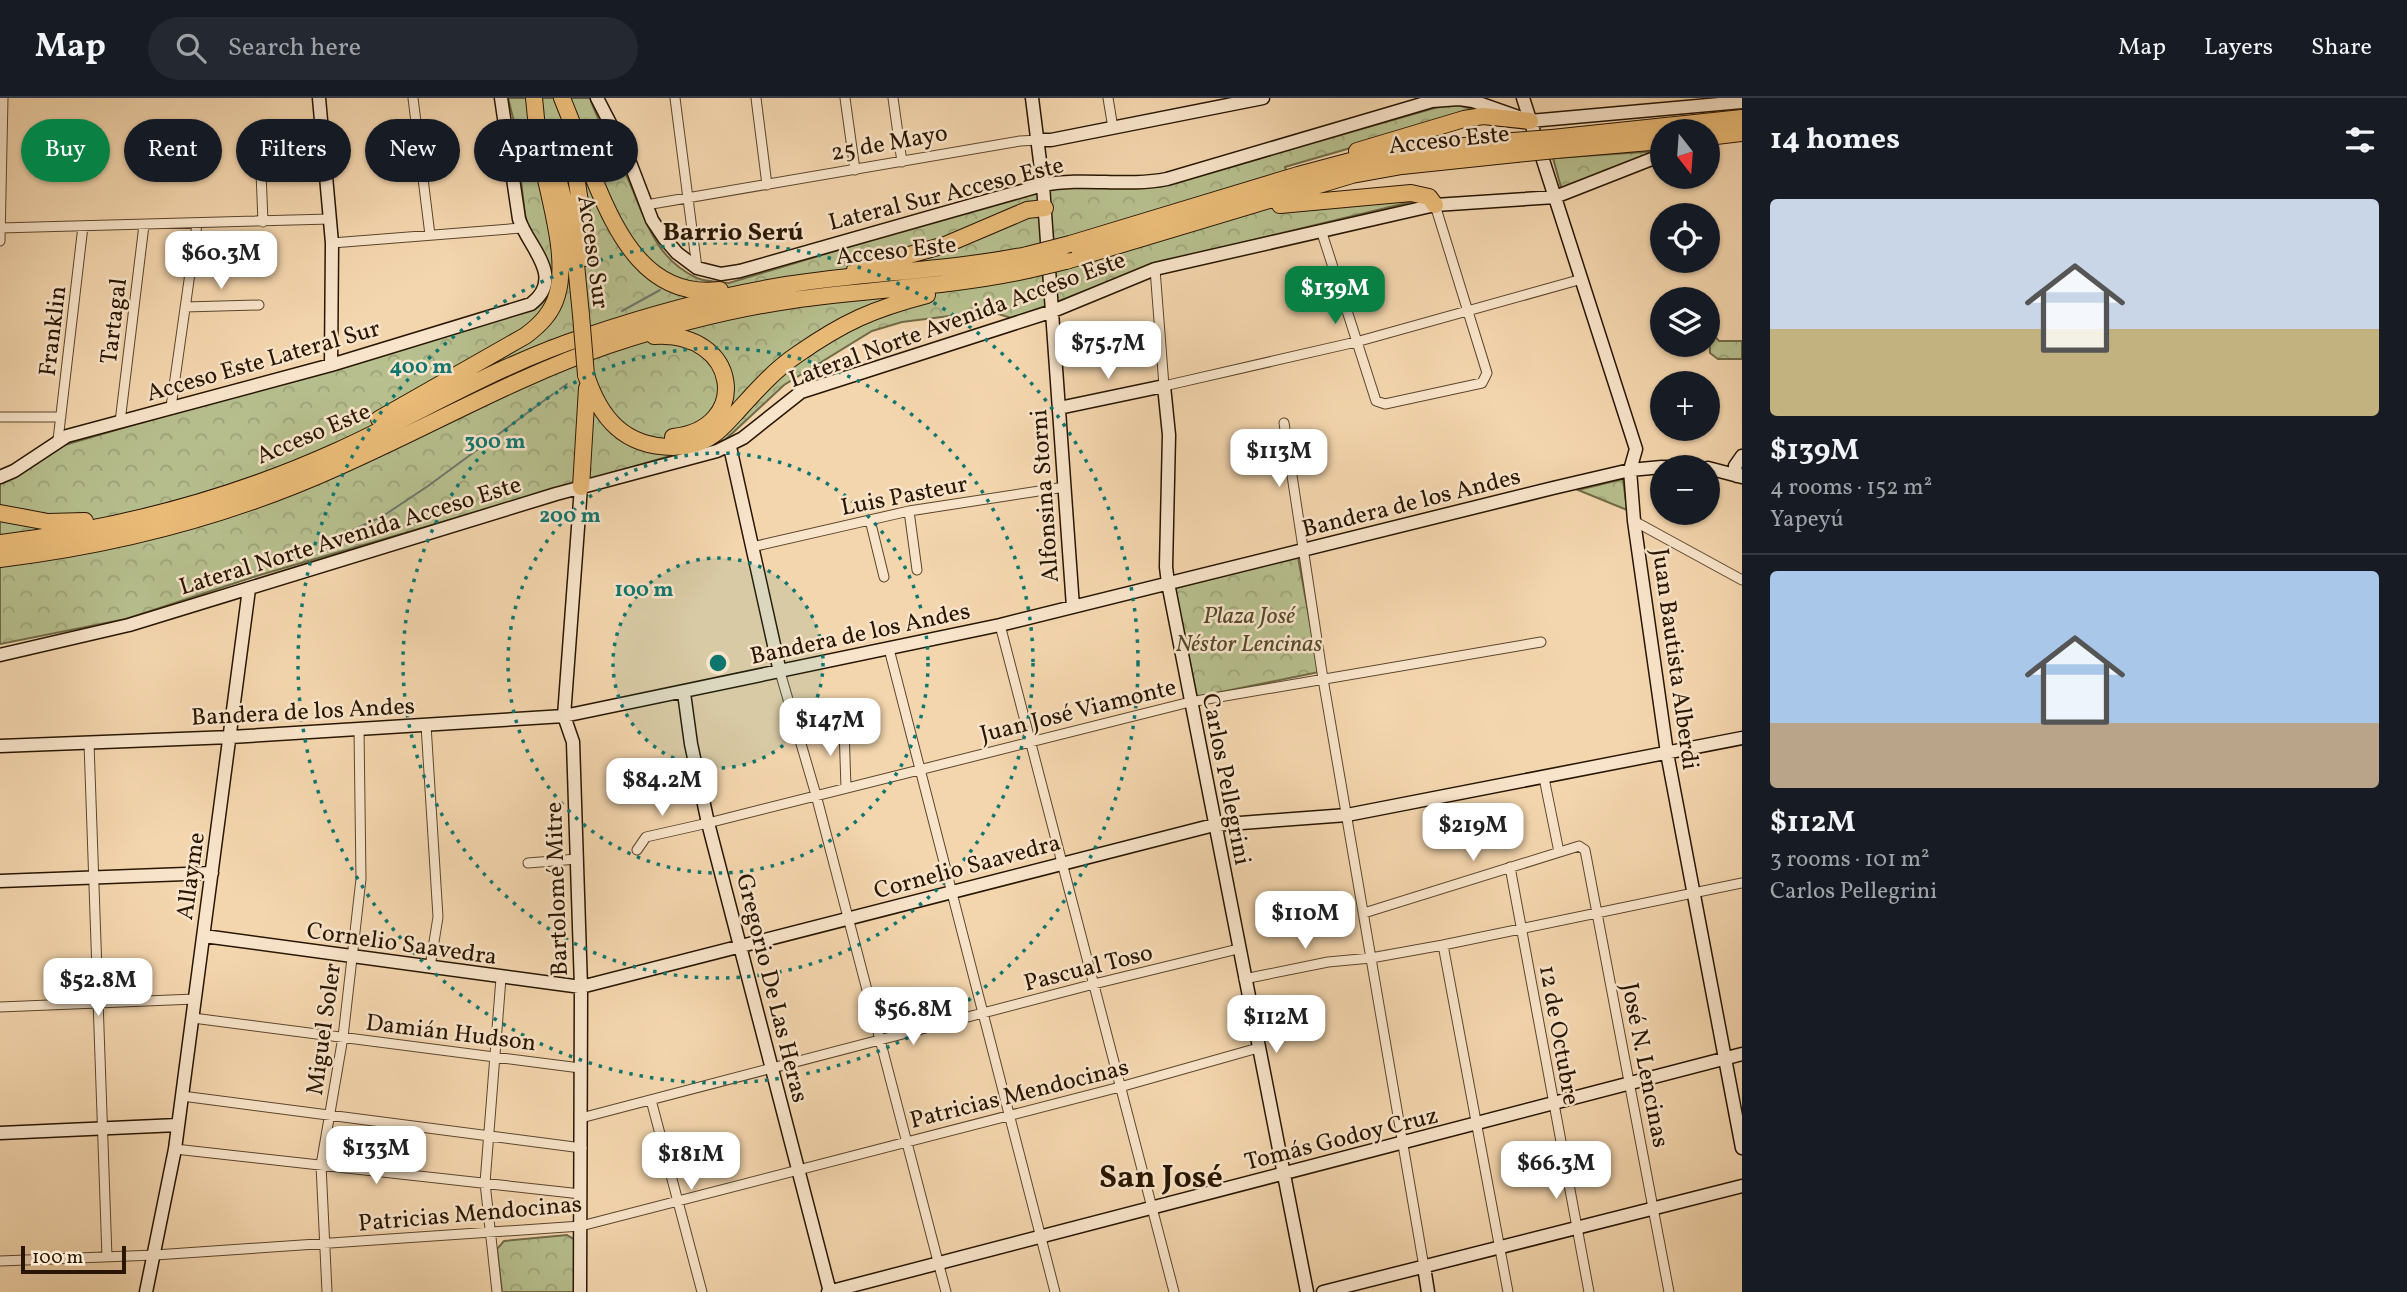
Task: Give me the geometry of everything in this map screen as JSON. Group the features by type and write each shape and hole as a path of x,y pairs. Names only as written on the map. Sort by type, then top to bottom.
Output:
{"highway":[{"name":"Acceso Sur","path":"535,98 573,234 586,314"},
{"path":"232,490 356,432 511,344 536,328 545,318 557,296 561,268 540,149 535,98"},
{"name":"Acceso Sur","path":"562,98 583,221 591,374"},
{"path":"562,98 606,208 623,240 649,270 695,291 785,285"},
{"path":"1263,186 1333,158 1464,119 1483,116 1530,121"},
{"name":"Acceso Este","path":"1720,130 1742,118"},
{"name":"Acceso Este","path":"1720,133 1742,133"},
{"name":"Acceso Este","path":"0,543 102,527 201,501 300,467 518,362 554,347 684,306 785,285 818,281 1066,261 1369,171 1514,148 1650,137"},
{"name":"Acceso Este","path":"1549,144 1650,141"},
{"name":"Acceso Este","path":"0,559 113,540 234,507 339,467 519,380 611,345 741,308 984,280 1070,244 1332,166 1369,157 1514,148"},
{"path":"1142,240 1284,204 1411,193 1429,197 1435,205"},
{"path":"818,281 945,245 1027,210 1045,208"},
{"path":"591,374 598,405 620,430 647,445 685,447 713,436 784,365 849,321 892,304 984,280"},
{"path":"591,374 617,414 632,426 651,435 675,437 691,434 710,423 720,409 725,390 724,371 715,356 701,344 668,336 611,345"},
{"path":"580,487 591,374"},
{"path":"0,513 23,519 69,523 145,508 201,501"},
{"path":"0,569 180,528 205,521 234,507"}],"street":[{"path":"0,241 3,98"},
{"path":"319,98 332,243 331,365"},
{"path":"413,98 430,234"},
{"path":"332,243 522,228 501,98"},
{"path":"597,98 629,160 652,220 677,253 697,268"},
{"path":"675,98 697,268"},
{"path":"756,98 767,184"},
{"path":"845,98 855,170"},
{"path":"893,98 902,162"},
{"name":"Alfonsina Storni","path":"1032,98 1045,208 1073,607"},
{"path":"1108,98 1114,128"},
{"name":"25 de Mayo","path":"646,205 1020,141 1051,140 1263,98"},
{"name":"Juan Bautista Alberdi","path":"1523,98 1530,121 1549,144 1555,197 1636,449 1630,470 1634,521 1667,753 1742,1148"},
{"name":"Lateral Sur Acceso Este","path":"697,268 721,274 740,271 1043,185 1074,181 1132,183 1167,179 1411,106 1444,99 1473,101 1530,121"},
{"path":"1530,121 1742,102"},
{"name":"Lateral Norte Avenida Acceso Este","path":"0,655 129,625 580,487 730,447 801,392 1053,311 1155,269 1435,205 1555,197 1650,160"},
{"path":"261,182 263,222"},
{"path":"1321,230 1376,401 1380,404 1482,383 1487,373 1435,205"},
{"path":"1,228 330,219"},
{"path":"172,407 197,224"},
{"name":"Tartagal","path":"120,422 144,225"},
{"name":"Franklin","path":"58,440 83,226"},
{"name":"Acceso Este Lateral Sur","path":"0,477 14,471 58,440 331,365 531,304 542,292 546,277 544,266 522,228"},
{"name":"Carlos Pellegrini","path":"1155,269 1169,435 1168,583 1307,1292"},
{"path":"1059,408 1263,365 1582,279"},
{"path":"185,307 258,304"},
{"path":"0,417 61,417"},
{"path":"1284,423 1324,679 1428,1292"},
{"path":"730,447 780,672 817,795 946,1292"},
{"path":"1740,476 1735,466 1742,456"},
{"name":"Bandera de los Andes","path":"0,746 230,737 564,716 1000,625 1630,470 1650,468"},
{"path":"1720,471 1740,476"},
{"name":"Bartolomé Mitre","path":"580,487 564,716 573,742 577,859 582,1148 580,1292"},
{"name":"Luis Pasteur","path":"752,547 909,511 1065,487"},
{"path":"909,511 917,570"},
{"path":"870,520 884,577"},
{"path":"1634,521 1742,580"},
{"name":"Allayme","path":"146,1292 175,1149 249,589"},
{"path":"1000,625 1174,1292"},
{"name":"Juan José Viamonte","path":"637,850 646,837 708,824 1191,702 1541,642"},
{"path":"889,649 1055,1292"},
{"name":"Gregorio De Las Heras","path":"684,693 691,744 708,824 830,1292"},
{"path":"426,725 438,917 430,967"},
{"path":"844,728 846,788"},
{"name":"Miguel Soler","path":"327,1292 321,1166 354,957 361,867 359,729"},
{"name":"Cornelio Saavedra","path":"204,936 580,987 1214,825 1347,815 1742,738"},
{"path":"89,743 107,1257"},
{"path":"1364,914 1559,852 1544,778"},
{"name":"José N. Lencinas","path":"1559,852 1579,846 1586,850 1669,1292"},
{"path":"528,863 577,859"},
{"name":"12 de Octubre","path":"1510,867 1589,1292"},
{"path":"0,881 212,873"},
{"path":"1244,979 1328,962 1371,958 1443,945 1742,883"},
{"path":"1443,945 1508,1292"},
{"name":"Pascual Toso","path":"581,1118 1238,949"},
{"path":"497,1292 485,1183 501,978"},
{"path":"0,1007 195,999"},
{"name":"Damián Hudson","path":"193,1017 580,1068"},
{"name":"Patricias Mendocinas","path":"0,1262 155,1255 581,1226 1120,1087 1258,1048"},
{"name":"Tomás Godoy Cruz","path":"830,1292 1742,1054"},
{"path":"182,1096 582,1148"},
{"path":"651,1100 702,1292"},
{"path":"0,1133 178,1125"},
{"path":"175,1149 581,1194"},
{"path":"1322,1292 1742,1186"}],"green space":[{"path":"508,98 590,98 599,119 513,119"},
{"path":"1452,103 1478,111 1285,167 1298,208 1419,200 1155,264 1011,318 989,311 902,322 872,331 784,385 725,440 260,575 126,619 0,644 0,480 61,446 536,307 545,297 525,214 521,182 629,182 651,232 669,258 697,278 729,283 1041,189 1075,183 1159,187"},
{"path":"1650,152 1650,154 1604,171 1562,191 1553,158"},
{"path":"1720,341 1742,341 1742,359 1715,357 1720,357"},
{"path":"1623,479 1627,510 1578,490"},
{"name":"Plaza José Néstor Lencinas","path":"1298,557 1319,672 1197,697 1175,588"},
{"path":"567,1235 577,1241 575,1292 502,1292 497,1249 504,1241"}],"waterway":[{"path":"622,311 660,290"},
{"path":"560,389 567,384"},
{"path":"323,544 383,516 553,394"}],"district":[{"name":"Barrio Serú","path":"733,231"},
{"name":"San José","path":"1161,1176"}]}
